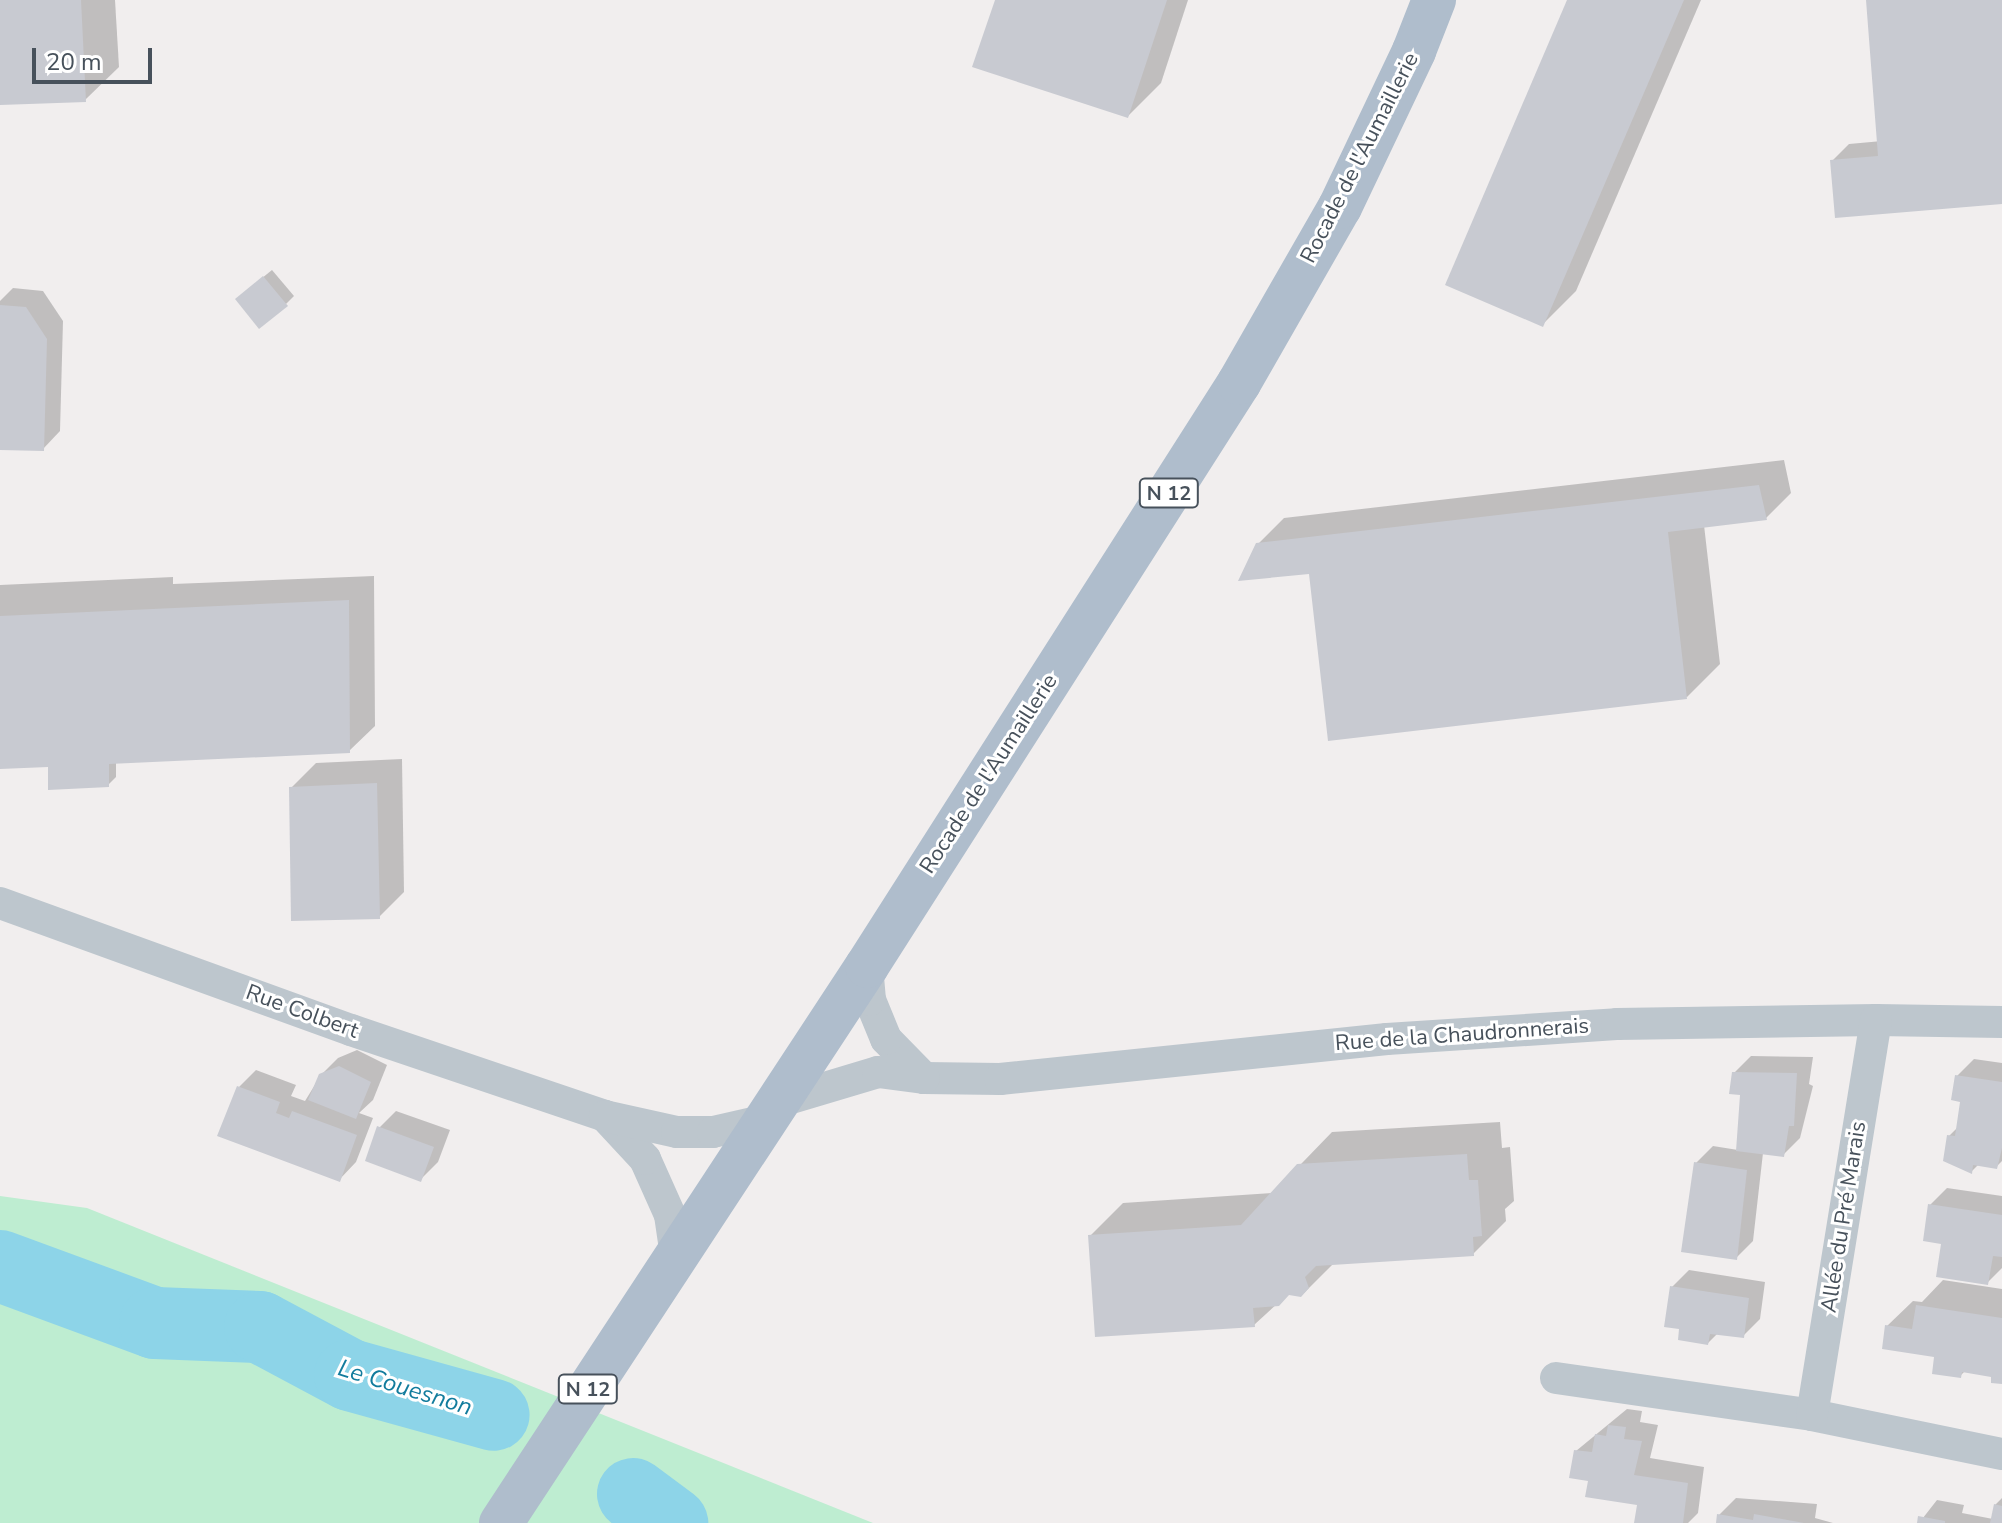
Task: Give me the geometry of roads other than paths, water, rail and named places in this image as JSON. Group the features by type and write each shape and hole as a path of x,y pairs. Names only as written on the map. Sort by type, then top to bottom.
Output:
{"main road":[{"name":"Rocade de l'Aumaillerie","path":"501,1523 867,966 1239,383 1340,207 1414,51 1434,0"}],"street":[{"name":"Rue Colbert","path":"0,903 351,1030 605,1116 677,1132 713,1132 772,1111"},
{"path":"867,966 870,1000 886,1039 924,1078"},
{"name":"Rue de la Chaudronnerais","path":"772,1111 878,1072 924,1078 1000,1079 1387,1039 1617,1024 1876,1020 2002,1022"},
{"name":"Allée du Pré Marais","path":"1812,1415 1876,1020"},
{"name":"Rue Colbert","path":"605,1116 645,1159 670,1215 676,1256"},
{"path":"1556,1378 1812,1415 2002,1454"}],"waterway":[{"name":"Le Couesnon","path":"0,1266 155,1323 260,1327 350,1375 494,1415"},
{"name":"Le Couesnon","path":"633,1494 672,1523"}]}
